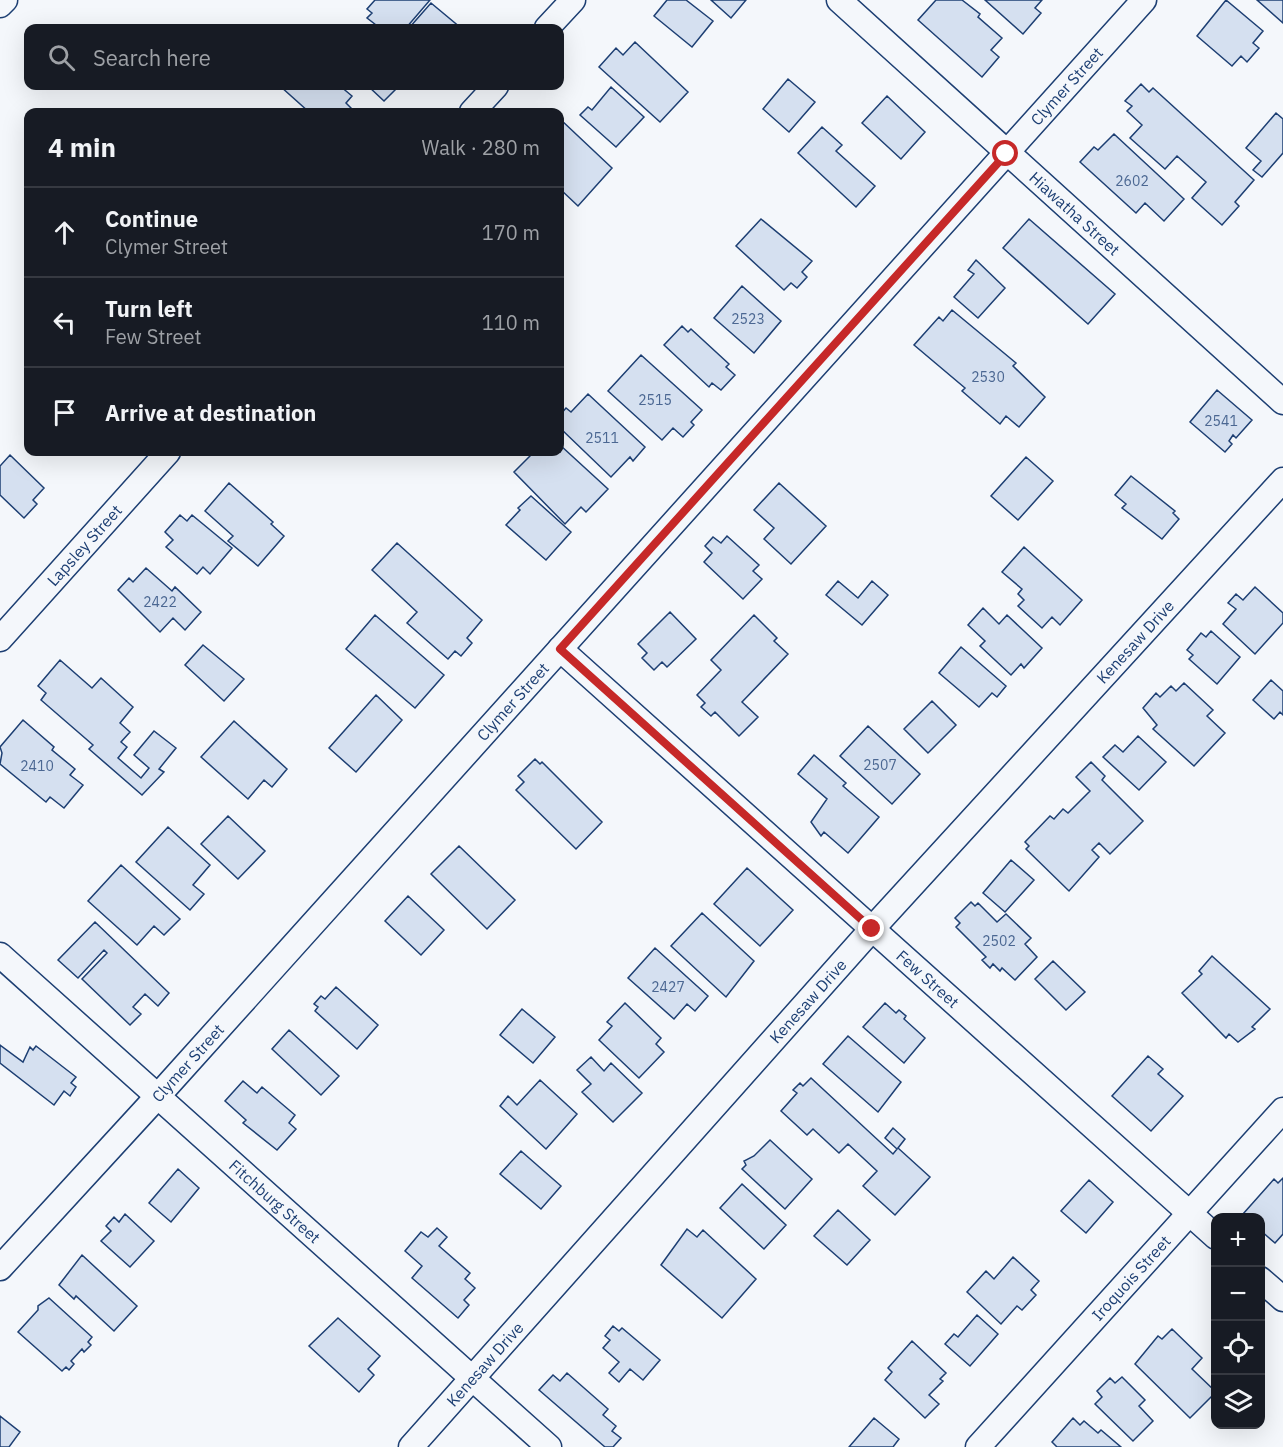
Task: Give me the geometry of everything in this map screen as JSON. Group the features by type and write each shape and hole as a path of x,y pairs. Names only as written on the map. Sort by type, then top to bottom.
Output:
{"street":[{"path":"0,5 5,0"},
{"path":"551,24 573,0"},
{"name":"Hiawatha Street","path":"839,0 1006,154 1283,402"},
{"name":"Clymer Street","path":"0,1268 158,1097 1144,0"},
{"path":"476,108 492,90"},
{"name":"Lapsley Street","path":"0,639 164,456"},
{"name":"Kenesaw Drive","path":"411,1447 872,929 1283,480"},
{"name":"Few Street","path":"560,649 1211,1233"},
{"name":"Fitchburg Street","path":"0,955 549,1447"},
{"name":"Iroquois Street","path":"978,1447 1283,1110"},
{"path":"1265,1283 1283,1299"}],"building":[{"path":"375,0 430,0 409,24 375,24 367,18 372,13 367,9"},
{"path":"667,0 686,0 713,21 692,47 654,16"},
{"path":"711,0 746,0 731,18"},
{"path":"936,0 962,0 980,14 978,17 1002,38 991,50 999,57 982,77 918,20"},
{"path":"985,0 1042,0 1035,8 1041,13 1023,34"},
{"path":"1226,0 1263,31 1253,43 1259,48 1247,62 1241,56 1232,66 1197,36"},
{"path":"1257,0 1283,0 1283,23"},
{"path":"431,3 456,24 413,24"},
{"path":"635,42 688,92 660,122 599,67 616,48 623,55"},
{"path":"788,79 815,102 789,132 763,109"},
{"path":"1141,84 1149,92 1153,88 1254,180 1235,202 1239,206 1222,225 1192,198 1206,182 1177,156 1165,169 1130,138 1142,125 1127,111 1132,106 1125,101"},
{"path":"611,87 644,117 616,147 580,115 588,107 592,110"},
{"path":"284,90 345,90 352,96 346,103 351,108 305,108"},
{"path":"372,90 395,90 384,101"},
{"path":"887,96 925,132 901,159 862,123"},
{"path":"1276,113 1283,119 1283,153 1262,177 1253,170 1261,161 1246,148"},
{"path":"564,123 612,168 578,206 564,193"},
{"path":"822,127 842,145 836,151 875,186 856,207 798,153"},
{"path":"1114,134 1184,199 1164,221 1145,203 1136,213 1080,162 1094,147 1098,150"},
{"path":"761,219 812,261 802,272 807,277 797,288 791,283 784,290 736,246"},
{"path":"1029,219 1115,294 1088,324 1003,248"},
{"path":"976,260 1005,288 978,318 954,297 974,274 968,270"},
{"path":"742,286 781,321 754,353 714,318"},
{"path":"952,310 1016,363 1013,366 1045,397 1019,427 1006,416 1000,424 962,391 965,388 914,345 939,317 943,321"},
{"path":"682,326 688,332 691,329 729,364 726,367 735,375 721,390 712,383 709,387 664,345"},
{"path":"641,355 702,410 691,422 694,425 683,437 673,428 662,440 608,391"},
{"path":"1217,390 1252,420 1236,438 1233,435 1229,441 1232,444 1225,452 1190,422"},
{"path":"588,394 645,447 633,461 630,457 611,477 564,432 564,410 566,408 571,412"},
{"path":"564,449 608,489 586,512 581,507 565,524 514,472 530,456 564,456"},
{"path":"10,455 44,488 33,500 37,504 24,518 0,495 0,466"},
{"path":"1026,457 1053,481 1018,520 991,496"},
{"path":"1131,476 1175,511 1173,513 1179,519 1162,539 1122,508 1126,504 1115,495"},
{"path":"229,483 273,522 271,524 284,536 258,566 228,541 233,536 205,511"},
{"path":"779,483 826,526 791,564 764,539 774,528 754,510"},
{"path":"531,496 571,532 546,560 506,525 520,510 518,508"},
{"path":"180,515 187,521 192,515 232,548 210,574 203,567 197,574 166,547 173,540 165,532"},
{"path":"727,536 759,565 753,571 762,579 743,599 704,562 712,553 705,546 713,537 721,543"},
{"path":"397,543 482,620 467,638 472,643 461,656 455,651 448,659 407,623 417,612 372,570"},
{"path":"1024,547 1082,600 1060,625 1052,617 1042,628 1018,606 1024,600 1018,594 1022,589 1002,572"},
{"path":"146,568 172,591 175,587 201,612 185,630 173,618 160,632 118,590 129,578 133,582"},
{"path":"838,581 858,598 872,581 888,595 862,625 826,595"},
{"path":"1255,587 1283,613 1283,623 1255,654 1223,624 1236,609 1228,603 1236,594 1243,600"},
{"path":"983,608 999,624 1007,615 1042,648 1024,668 1021,664 1011,675 980,646 985,641 968,625"},
{"path":"670,612 696,639 667,667 662,662 654,670 642,658 647,653 638,644"},
{"path":"375,615 444,675 415,708 346,649"},
{"path":"754,615 777,638 774,641 788,654 742,702 758,717 739,736 715,712 711,716 701,707 705,703 697,695 721,670 711,660"},
{"path":"1211,631 1240,657 1217,684 1189,659 1193,655 1187,650 1201,633 1206,637"},
{"path":"203,645 244,679 224,701 185,665"},
{"path":"961,647 1006,686 997,697 992,693 979,707 939,673"},
{"path":"60,660 92,688 101,678 133,707 120,723 130,732 121,742 127,747 118,758 141,778 149,768 134,755 154,731 176,748 159,769 164,772 142,795 89,749 93,745 41,700 46,693 38,686"},
{"path":"1271,680 1283,691 1283,715 1280,712 1274,719 1253,700"},
{"path":"1184,683 1213,710 1207,716 1225,733 1194,766 1153,729 1157,725 1143,708 1156,693 1160,697 1171,686 1176,691"},
{"path":"376,695 402,720 356,772 329,748"},
{"path":"932,701 956,725 928,753 904,729"},
{"path":"23,720 54,747 52,750 75,769 70,775 83,785 64,808 50,797 46,802 0,764 2,753 0,747"},
{"path":"234,721 287,769 272,787 264,780 248,799 201,757"},
{"path":"868,726 920,774 892,804 840,756"},
{"path":"1138,736 1166,762 1139,790 1103,757 1115,745 1123,752"},
{"path":"814,755 846,783 843,786 879,817 848,853 824,832 821,836 811,822 827,799 798,774"},
{"path":"535,759 540,764 542,762 602,822 576,849 516,790 524,782 518,776"},
{"path":"1091,762 1105,776 1102,780 1143,821 1110,854 1099,843 1092,850 1099,857 1069,891 1026,849 1029,846 1025,842 1050,816 1054,819 1063,809 1068,813 1090,791 1076,777"},
{"path":"228,816 265,851 238,879 201,844"},
{"path":"168,827 210,865 193,885 204,894 190,910 136,862"},
{"path":"459,846 515,900 487,929 431,874"},
{"path":"1011,860 1034,880 1005,912 983,893"},
{"path":"121,865 180,919 164,935 154,926 137,945 88,901"},
{"path":"747,868 793,910 760,946 714,904"},
{"path":"408,896 444,930 421,955 385,921"},
{"path":"971,902 975,906 978,903 997,922 1006,914 1031,938 1025,944 1037,957 1015,980 1002,968 1000,971 993,964 990,968 982,960 986,957 956,927 960,923 955,918"},
{"path":"702,913 754,961 726,997 671,946"},
{"path":"95,922 169,993 158,1006 145,994 133,1007 141,1014 130,1025 82,979 107,953 104,950 78,978 58,960"},
{"path":"655,948 708,996 695,1011 687,1004 674,1019 628,978"},
{"path":"1212,956 1270,1009 1252,1027 1255,1029 1238,1042 1229,1034 1226,1038 1182,993 1202,974 1199,971"},
{"path":"1053,961 1085,992 1066,1010 1035,979"},
{"path":"336,987 378,1025 357,1049 315,1011 318,1007 314,1004 321,996 325,999"},
{"path":"625,1003 661,1038 656,1044 664,1052 639,1078 599,1040 612,1026 607,1022"},
{"path":"885,1003 896,1013 899,1010 906,1016 904,1019 925,1038 904,1063 863,1027"},
{"path":"522,1009 555,1037 533,1063 500,1035"},
{"path":"289,1030 339,1076 321,1095 272,1049"},
{"path":"848,1036 901,1082 878,1112 823,1064"},
{"path":"0,1045 23,1062 30,1047 33,1050 36,1046 76,1077 71,1083 76,1087 70,1096 64,1091 54,1105 0,1063"},
{"path":"1148,1056 1163,1069 1158,1074 1183,1096 1151,1131 1112,1096"},
{"path":"591,1057 604,1071 611,1063 642,1093 613,1122 582,1092 591,1084 577,1070"},
{"path":"811,1078 893,1154 897,1149 885,1138 893,1128 905,1139 898,1148 930,1177 895,1215 863,1186 877,1171 848,1144 839,1153 813,1129 807,1135 781,1111 797,1093 793,1090 800,1083 803,1086"},
{"path":"540,1080 577,1114 546,1149 500,1106 508,1096 517,1105"},
{"path":"243,1081 257,1093 262,1087 295,1115 289,1123 296,1129 277,1150 243,1123 246,1120 225,1101"},
{"path":"770,1140 812,1179 785,1209 742,1169 746,1165 744,1161 754,1156"},
{"path":"521,1151 561,1186 541,1209 500,1174"},
{"path":"178,1169 199,1188 171,1222 149,1203"},
{"path":"1283,1178 1283,1234 1275,1243 1265,1234 1265,1213 1244,1213 1274,1179 1278,1183"},
{"path":"1089,1180 1113,1202 1086,1233 1061,1211"},
{"path":"742,1184 786,1225 764,1249 720,1208"},
{"path":"838,1210 870,1240 847,1265 814,1236"},
{"path":"125,1214 154,1241 130,1267 101,1241 111,1231 106,1226 114,1217 119,1222"},
{"path":"437,1228 447,1237 439,1246 470,1273 465,1279 475,1288 464,1300 469,1305 458,1318 412,1278 422,1266 405,1251 421,1232 428,1237"},
{"path":"687,1229 697,1237 703,1230 756,1279 722,1318 661,1265"},
{"path":"82,1255 137,1306 114,1331 76,1296 74,1299 59,1285"},
{"path":"1013,1257 1039,1281 1031,1290 1036,1295 1022,1310 1017,1306 1001,1324 967,1292 986,1271 994,1279"},
{"path":"49,1298 92,1337 88,1342 91,1345 84,1352 82,1349 71,1361 74,1364 69,1370 66,1367 62,1371 18,1332 38,1310 38,1306"},
{"path":"977,1315 998,1334 970,1366 945,1344 954,1334 958,1337"},
{"path":"338,1318 380,1356 368,1369 374,1375 359,1392 309,1346"},
{"path":"613,1326 619,1331 622,1328 660,1360 643,1380 630,1369 619,1382 609,1373 619,1362 603,1348 610,1340 605,1336"},
{"path":"1172,1329 1202,1358 1192,1369 1211,1387 1211,1397 1190,1418 1135,1364 1158,1336 1162,1339"},
{"path":"912,1341 946,1373 940,1379 943,1381 929,1395 939,1404 925,1418 885,1380 892,1372 888,1368"},
{"path":"567,1373 608,1409 603,1415 616,1426 612,1431 621,1438 613,1447 605,1447 539,1390 553,1375 560,1381"},
{"path":"1122,1377 1145,1400 1139,1406 1153,1421 1133,1441 1095,1404 1102,1397 1097,1391 1110,1378 1115,1383"},
{"path":"0,1416 20,1432 9,1447 0,1447"},
{"path":"874,1418 899,1439 893,1447 849,1447"},
{"path":"1073,1418 1080,1425 1084,1421 1098,1433 1101,1430 1121,1447 1057,1447 1052,1442"}],"route":[{"path":"872,929 560,649 1006,154"}]}
